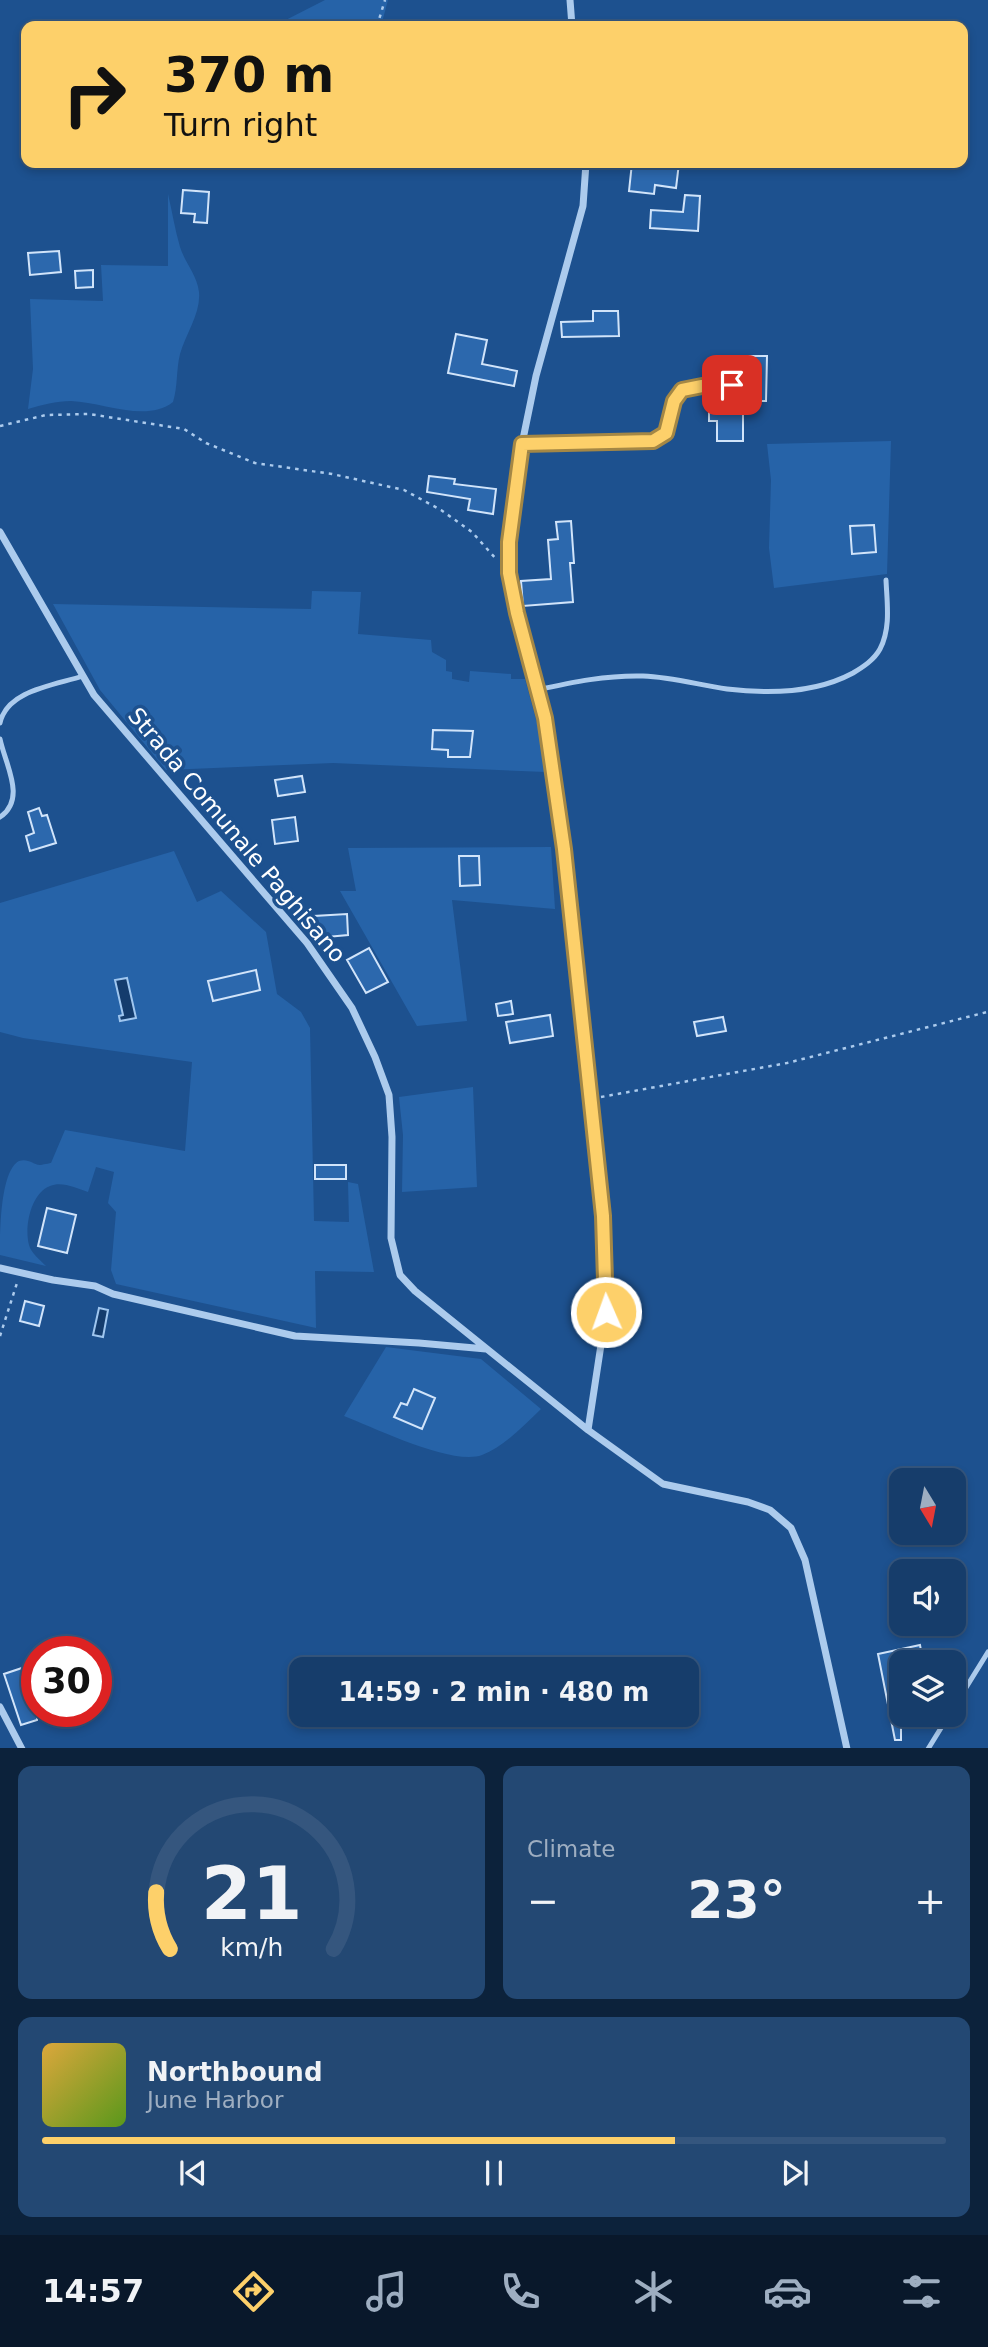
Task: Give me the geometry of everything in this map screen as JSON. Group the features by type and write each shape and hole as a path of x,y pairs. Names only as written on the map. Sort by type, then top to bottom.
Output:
{"street":[{"path":"570,0 572,21"},
{"path":"586,168 583,206 536,376 522,444 509,542 509,573 545,718 564,849 603,1216 606,1312 588,1430"},
{"name":"Strada Comunale Paghisano","path":"0,533 94,695 307,943 352,1008 389,1095 392,1137 391,1238 400,1275 415,1291 486,1349 588,1430 663,1484 748,1502 770,1510 791,1528 805,1560 847,1748"},
{"path":"0,1268 95,1286 113,1294 295,1336 486,1349"},
{"path":"0,1707 22,1748"}],"lane":[{"path":"522,444 653,441 666,433 674,401 682,390 732,385"},
{"path":"537,690 611,676 663,678 728,689 765,691 798,689 829,683 862,667 875,657 880,648 887,624 886,580"},
{"path":"0,723 7,707 18,699 83,677"},
{"path":"0,739 14,793 10,810 0,817"},
{"path":"966,1688 988,1652"},
{"path":"928,1748 941,1727"}],"path":[{"path":"379,21 385,0"},
{"path":"0,426 46,415 89,414 130,420 184,429 206,443 255,463 331,474 404,490 441,510 472,532 509,573"},
{"path":"591,1099 787,1063 987,1012"},
{"path":"0,1336 20,1272"}],"shaded area":[{"path":"325,0 388,0 382,21 284,21"},
{"path":"168,194 180,247 199,292 195,315 180,354 173,402 150,411 124,410 71,401 54,402 28,409 33,369 30,299 103,301 101,265 168,266"},
{"path":"891,441 887,574 774,588 769,548 771,480 767,444"},
{"path":"312,591 361,592 358,634 431,640 432,652 446,660 446,671 452,672 452,679 469,682 470,671 511,674 511,679 525,679 546,772 333,763 166,770 100,690 53,604 311,609"},
{"path":"551,847 555,909 452,900 467,1021 417,1026 340,891 356,891 348,848"},
{"path":"174,851 197,902 221,891 266,932 277,994 301,1012 310,1028 314,1221 349,1222 348,1182 358,1184 374,1272 315,1271 316,1328 116,1284 111,1270 116,1212 108,1203 114,1172 96,1167 88,1192 59,1184 43,1190 34,1203 28,1220 29,1245 46,1266 0,1255 2,1204 13,1167 22,1160 40,1165 51,1163 65,1130 185,1151 192,1062 23,1038 0,1032 0,903"},
{"path":"127,978 136,1018 120,1021 119,1016 123,1015 115,980"},
{"path":"473,1087 477,1187 402,1192 403,1135 399,1097"},
{"path":"99,1308 108,1310 103,1337 93,1335"},
{"path":"386,1347 481,1359 541,1409 498,1447 482,1455 469,1457 433,1451 344,1416"}],"building":[{"path":"631,168 678,168 676,188 655,185 654,194 629,191"},
{"path":"183,190 209,192 207,223 194,222 195,214 181,213"},
{"path":"685,195 700,196 698,231 650,228 651,210 683,212"},
{"path":"59,251 61,272 30,275 28,253"},
{"path":"93,270 93,287 76,288 75,271"},
{"path":"593,311 618,311 619,336 562,337 561,322 593,321"},
{"path":"456,334 487,340 482,364 517,371 514,386 448,373"},
{"path":"749,356 767,356 766,401 748,401"},
{"path":"709,394 743,395 743,441 717,441 717,421 709,421"},
{"path":"429,476 455,479 454,484 496,489 493,514 468,510 470,499 427,492"},
{"path":"571,521 573,602 523,606 521,581 551,579 548,540 558,539 556,522"},
{"path":"874,525 876,552 852,554 850,526"},
{"path":"433,730 473,731 470,757 448,757 448,750 432,749"},
{"path":"302,776 305,792 278,796 275,780"},
{"path":"39,808 42,816 47,815 56,843 30,851 26,836 34,833 28,812"},
{"path":"295,817 298,841 275,844 272,820"},
{"path":"459,856 479,856 480,885 460,886"},
{"path":"347,914 348,935 316,938 314,916"},
{"path":"369,948 388,982 366,993 347,960"},
{"path":"256,970 260,990 213,1001 208,981"},
{"path":"511,1001 513,1014 498,1016 496,1004"},
{"path":"550,1015 553,1036 510,1043 506,1022"},
{"path":"723,1017 726,1031 697,1036 694,1022"},
{"path":"315,1165 346,1165 346,1179 315,1179"},
{"path":"47,1208 76,1215 67,1253 38,1246"},
{"path":"25,1301 44,1306 39,1326 20,1321"},
{"path":"414,1389 435,1398 422,1429 394,1417 401,1403 407,1405"},
{"path":"920,1645 921,1650 897,1650"},
{"path":"889,1652 889,1710 878,1654"},
{"path":"21,1668 21,1725 4,1674"},
{"path":"892,1727 901,1727 901,1740 895,1740"}],"route":[{"path":"606,1312 603,1216 564,849 545,718 509,573 509,542 522,444 653,441 666,433 674,401 682,390 732,385"}]}
